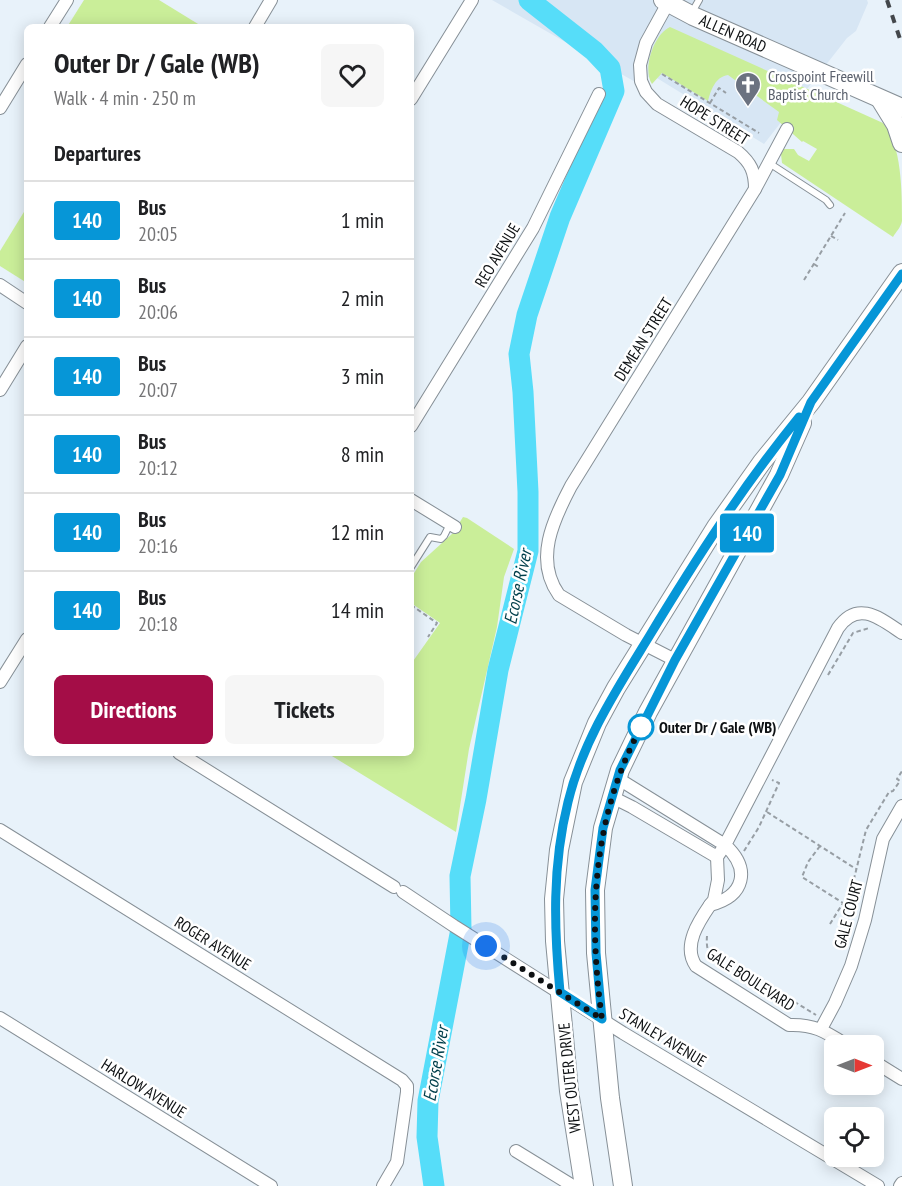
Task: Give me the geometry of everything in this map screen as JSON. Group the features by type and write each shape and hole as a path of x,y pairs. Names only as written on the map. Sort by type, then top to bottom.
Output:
{"main road":[{"name":"ALLEN ROAD","path":"665,1 695,7 902,108"},
{"path":"880,99 896,125 902,142"},
{"path":"623,1186 610,1098 602,1019 596,953 595,890 603,828 617,778 675,660 780,475 811,402 902,273"},
{"name":"WEST OUTER DRIVE","path":"584,1186 571,1101 555,941 554,899 559,850 568,801 581,760 616,688 716,527 762,462 811,402"}],"street":[{"path":"52,24 67,0"},
{"path":"257,24 271,0"},
{"path":"414,94 472,0"},
{"name":"HOPE STREET","path":"665,1 646,43 640,65 641,81 649,97 657,104 738,152 747,160 755,176 755,189"},
{"path":"0,108 24,69"},
{"name":"REO AVENUE","path":"414,421 533,228 599,94"},
{"name":"DEMEAN STREET","path":"644,644 561,597 551,585 547,573 548,538 571,486 755,189 787,129"},
{"path":"0,285 24,301"},
{"path":"0,390 24,351"},
{"path":"414,502 453,526"},
{"path":"612,797 717,857 844,619 858,613 867,613 875,615 902,633"},
{"path":"644,644 675,660"},
{"path":"0,682 22,656"},
{"name":"STANLEY AVENUE","path":"184,756 602,1019 878,1186"},
{"path":"617,778 725,845 735,858 739,868 739,887 730,897 710,905"},
{"name":"GALE COURT","path":"821,1023 835,1003 851,966 865,920 883,839 902,806"},
{"name":"ROGER AVENUE","path":"0,830 402,1080 407,1086 397,1162 383,1186"},
{"name":"GALE BOULEVARD","path":"717,857 718,880 714,900 698,922 693,935 691,955 696,966 789,1025 821,1023 835,1035"},
{"name":"HARLOW AVENUE","path":"0,1018 270,1186"},
{"path":"884,1068 902,1079"},
{"path":"516,1151 573,1186"}],"lane":[{"path":"769,163 826,200 830,205"},
{"path":"414,562 430,537 441,539 453,526"}],"path":[{"path":"662,74 759,134"},
{"path":"710,103 719,88 726,93"},
{"path":"804,280 845,213"},
{"path":"831,236 838,240"},
{"path":"814,264 820,268"},
{"path":"414,607 437,623 428,637"},
{"path":"824,681 853,633 863,628 876,630"},
{"path":"852,887 866,830 889,792 893,791 900,781 897,779 902,771"},
{"path":"740,858 779,783 768,778"},
{"path":"766,811 856,868"},
{"path":"820,846 808,862 802,877 843,903 830,924"},
{"path":"707,930 706,945 713,961 719,965"},
{"path":"785,1008 790,999 821,1023"}],"shaded area":[{"path":"492,0 867,0 868,3 856,31 847,38 764,144 652,75 641,81 644,87"}],"green space":[{"path":"84,0 159,0 198,24 69,24"},
{"path":"670,27 883,123 894,143 900,169 902,221 893,237 782,163 781,154 784,149 794,149 798,155 809,161 817,149 802,142 777,120 779,112 728,75 717,81 708,101 662,73 652,84 648,70 651,52 659,37"},
{"path":"24,212 24,281 0,266 0,251"},
{"path":"463,517 467,518 514,549 504,577 497,627 469,749 456,832 332,756 414,756 414,660 440,623 414,605 414,573 421,562 453,533"}],"waterway":[{"name":"Ecorse River","path":"434,1186 427,1137 428,1101 461,929 460,876 498,670 528,551 528,492 519,354 527,315 560,217 614,91 610,68 594,51 529,0"}],"railway":[{"path":"887,0 902,45"}],"bus line":[{"name":"140","path":"799,417 762,462 716,527 616,688 597,723 573,782 563,825 554,899 560,992 602,1019 596,953 595,890 603,828 620,770 675,660 780,475 811,402 902,274"}],"place":[{"name":"Crosspoint Freewill Baptist Church","path":"748,108"},
{"name":"Outer Dr / Gale (WB)","path":"641,727"}],"route":[{"path":"486,946 602,1019 594,914 597,867 603,828 617,778 641,727"}]}
